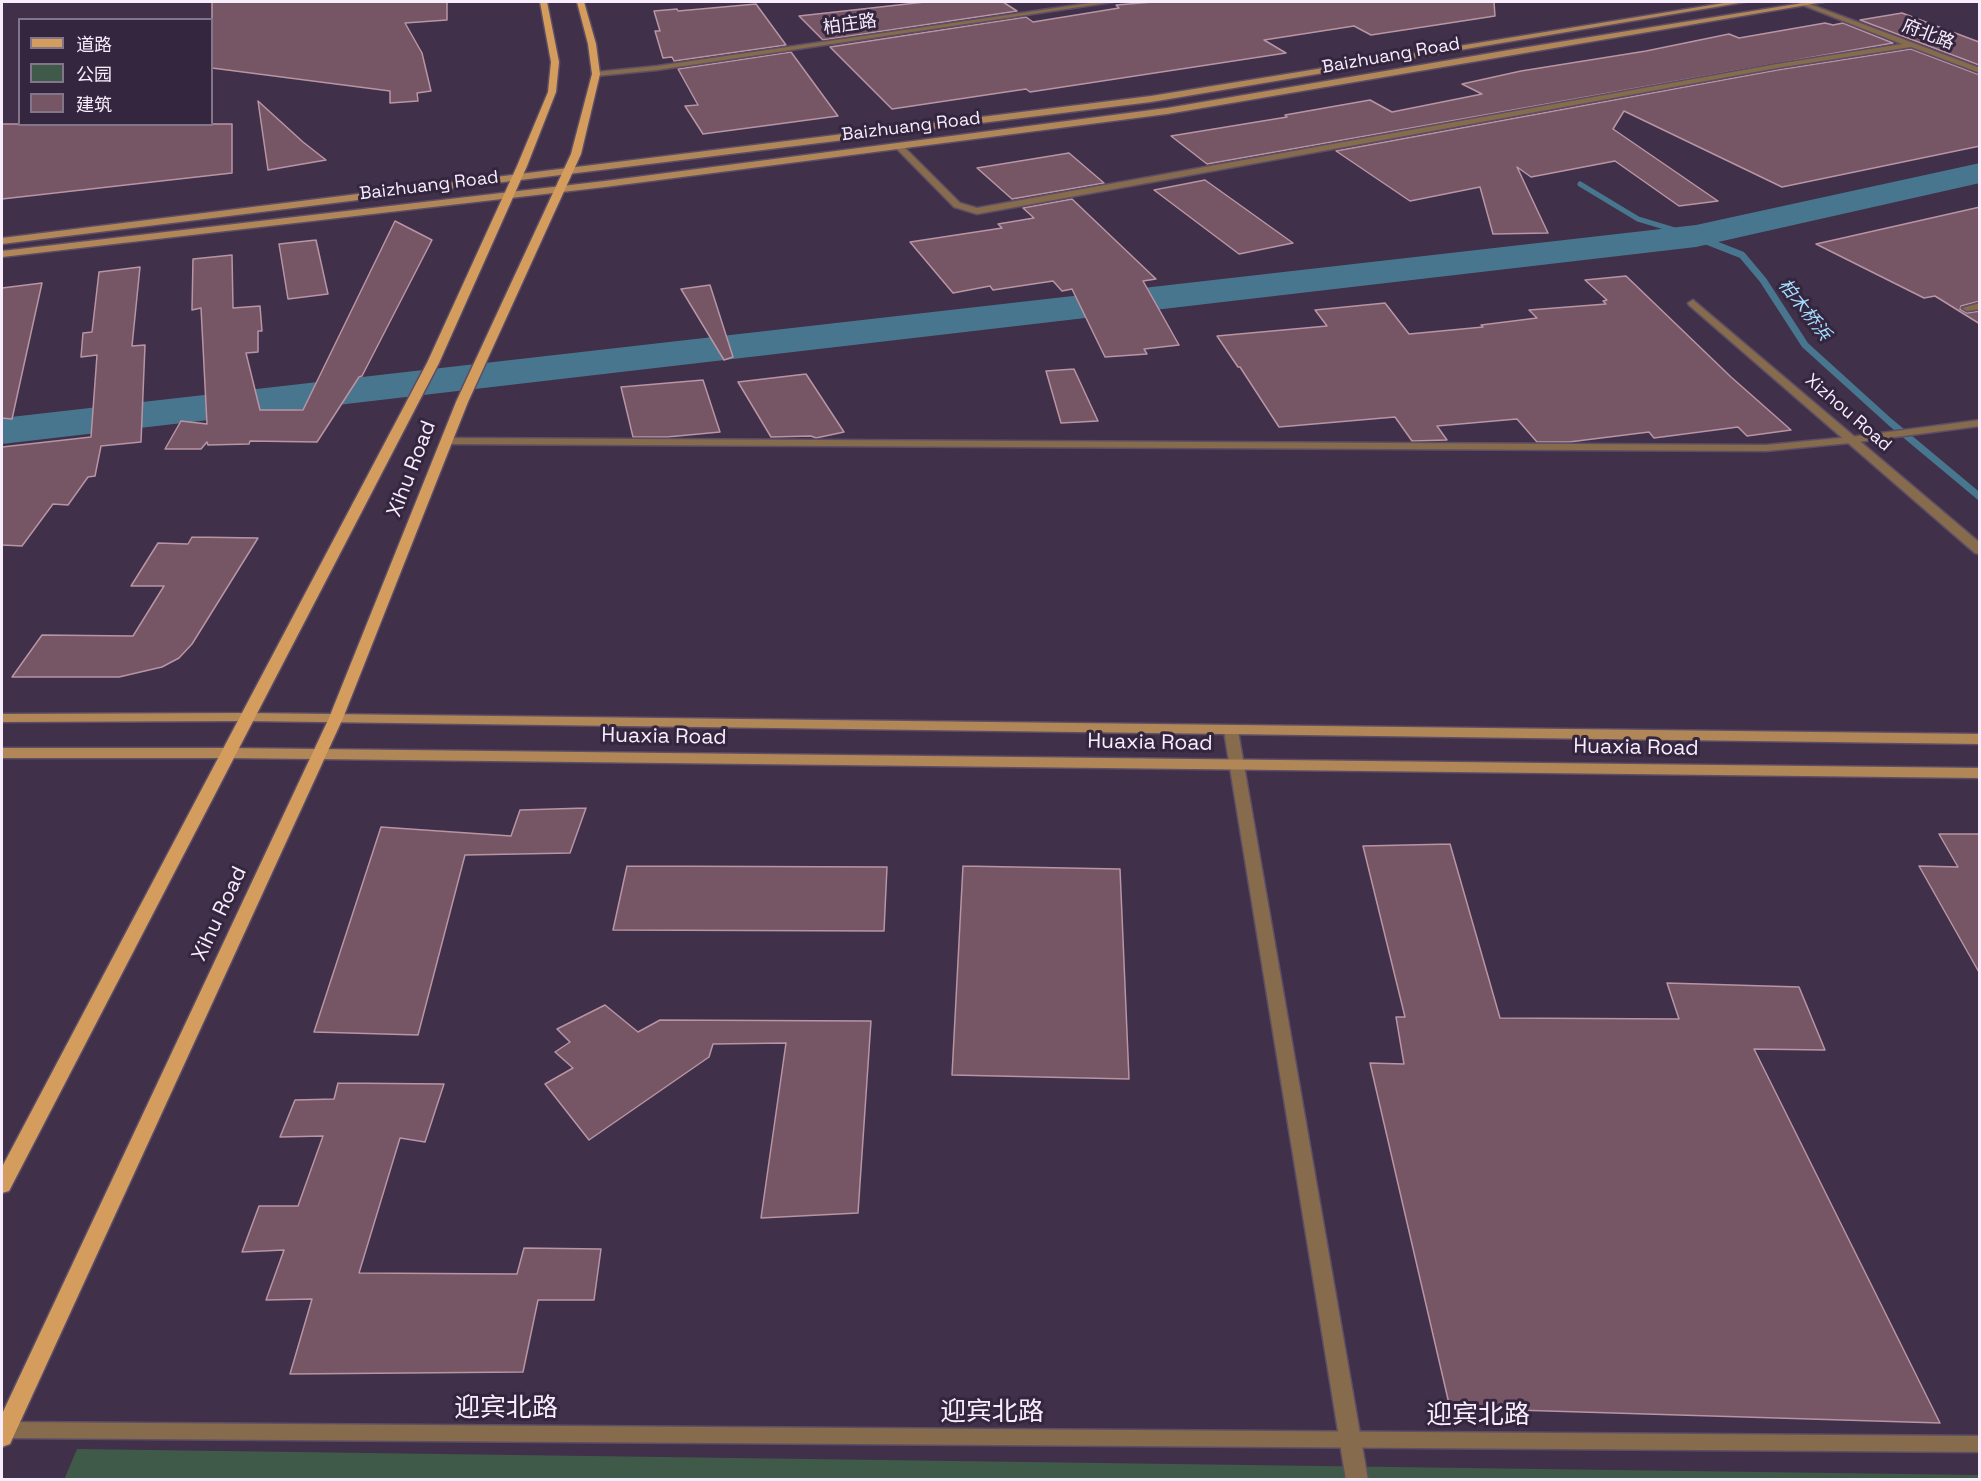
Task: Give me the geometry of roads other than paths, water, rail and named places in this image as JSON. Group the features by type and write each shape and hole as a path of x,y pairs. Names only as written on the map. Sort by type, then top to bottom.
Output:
{"main road":[{"path":"509,193 552,92 555,62 543,2"},
{"path":"560,188 576,154 596,74 592,44 580,2"},
{"name":"Xihu Road","path":"3,1433 336,718 462,402 560,188"},
{"name":"Xihu Road","path":"2,1185 412,405 509,193"}],"street":[{"name":"柏庄路","path":"596,74 657,69 1109,2"},
{"name":"Baizhuang Road","path":"2,242 1151,99 1741,2"},
{"name":"Baizhuang Road","path":"2,254 560,188 1167,111 1801,3 1820,2"},
{"name":"府北路","path":"1801,3 1980,71"},
{"path":"898,146 957,205 977,211 1777,66 1911,45"},
{"name":"Xizhou Road","path":"1693,303 1980,550"},
{"path":"1966,308 1980,306"},
{"name":"Huaxia Road","path":"2,718 246,717 1980,739"},
{"path":"1231,731 1357,1479"},
{"name":"Huaxia Road","path":"2,753 228,753 1980,772"}],"lane":[{"path":"448,441 1766,448 1850,440 1980,423"},
{"name":"迎宾北路","path":"3,1433 1980,1444"}],"waterway":[{"path":"2,431 1696,236 1980,173"},
{"name":"柏木桥浜","path":"1580,184 1638,219 1691,235"},
{"name":"柏木桥浜","path":"1686,233 1742,255 1763,280 1805,345 1890,422 1980,497"}]}
